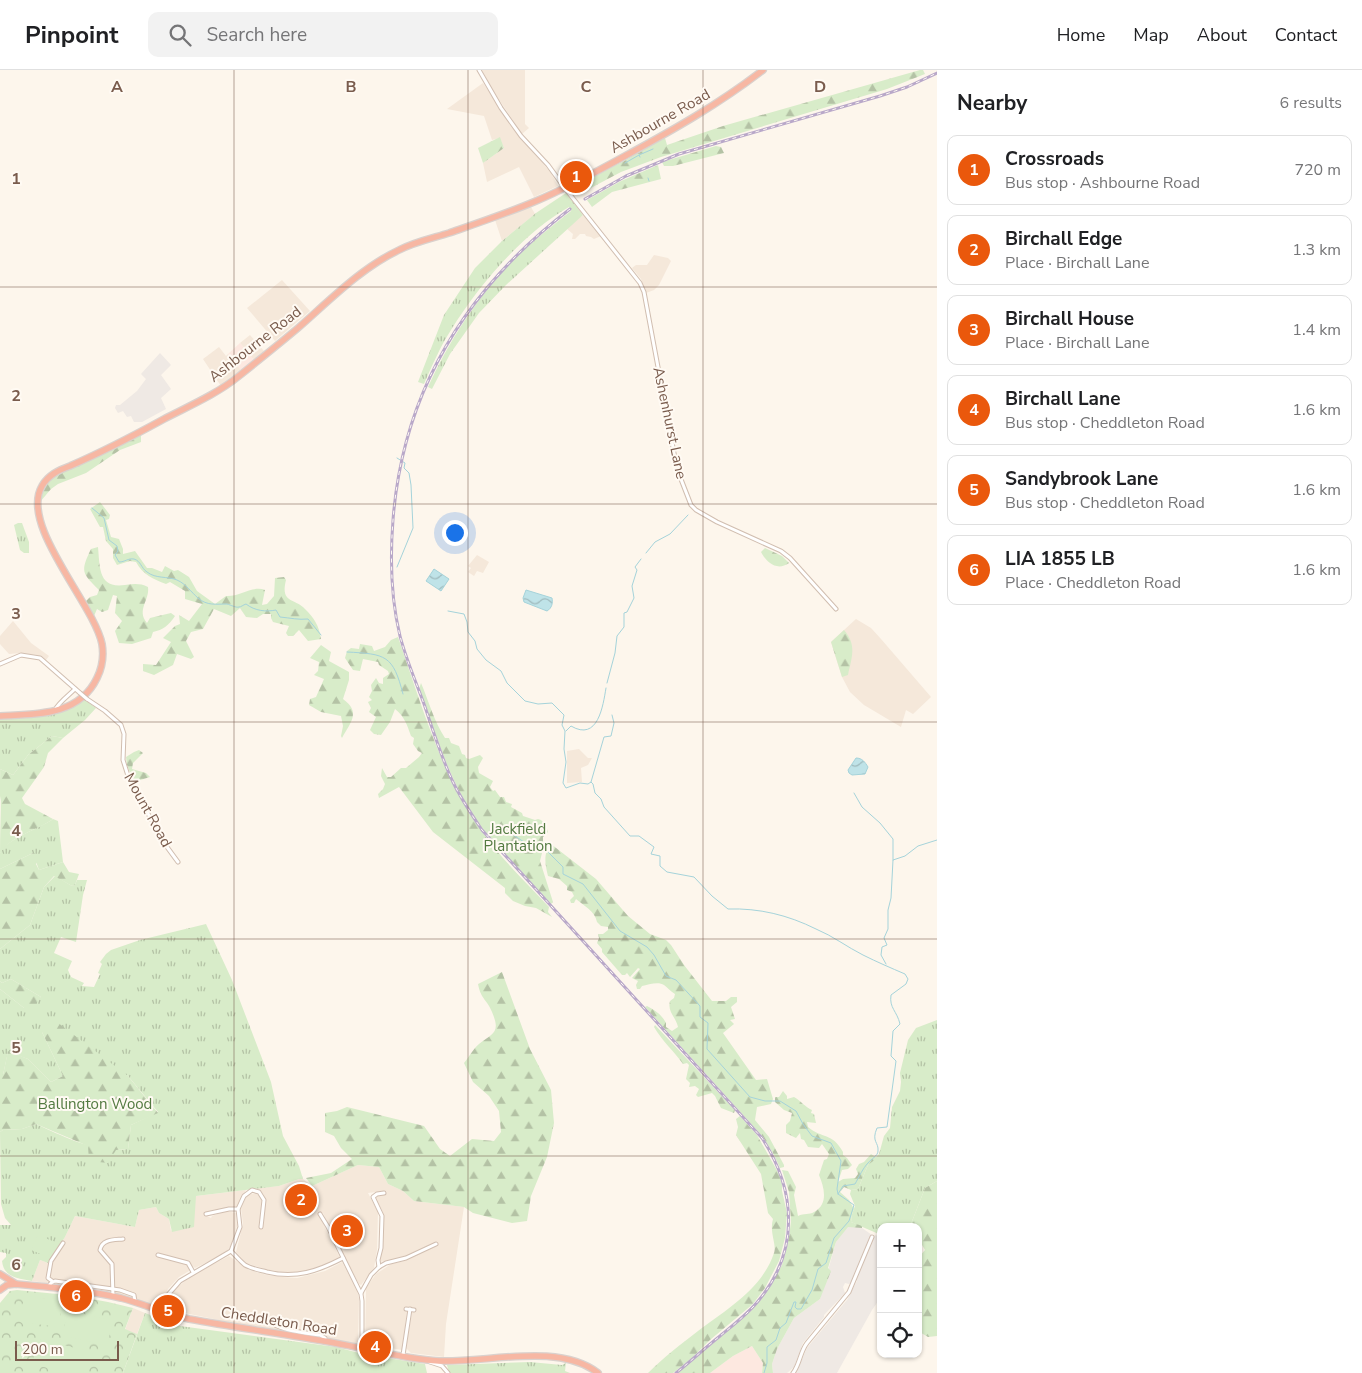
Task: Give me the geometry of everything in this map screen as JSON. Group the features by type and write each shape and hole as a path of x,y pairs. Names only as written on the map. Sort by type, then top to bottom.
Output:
{"highway":[{"name":"Ashbourne Road","path":"0,716 32,714 73,705 88,692 100,671 103,657 102,642 98,629 57,560 39,514 38,495 42,485 49,477 62,469 113,446 231,382 367,270 400,249 530,203 601,169 718,104 763,70"},
{"name":"Cheddleton Road","path":"2,1276 16,1284"},
{"name":"Cheddleton Road","path":"2,1276 5,1282 2,1289"},
{"name":"Cheddleton Road","path":"2,1289 16,1284 51,1284 113,1297 162,1312 250,1330 325,1341 427,1360 562,1357 582,1364 598,1373"}],"street":[{"name":"Ashenhurst Lane","path":"479,70 501,108 521,136 548,165 642,287 677,469 691,504 696,510 717,522 781,550 836,609"},
{"name":"Mount Road","path":"0,664 21,655 40,658 87,699 121,725 124,734 123,760 130,782 167,847 178,862"},
{"path":"55,708 75,689"},
{"path":"162,1312 166,1297 180,1281 231,1251 240,1227 238,1209 247,1193 252,1190 259,1192 264,1200 261,1227"},
{"path":"379,1267 382,1216 373,1198 377,1194 384,1194"},
{"path":"206,1214 216,1213 229,1208 238,1209"},
{"path":"320,1214 361,1294 362,1348"},
{"path":"793,1373 798,1367 806,1343 849,1292 872,1237"},
{"path":"113,1297 112,1264 100,1250 101,1246 106,1242 123,1240"},
{"path":"63,1243 51,1261 48,1278 51,1284 113,1289 134,1294 135,1303"},
{"path":"361,1294 371,1275 379,1267 392,1261 406,1258 436,1244"},
{"path":"231,1251 243,1263 252,1268 291,1275 317,1271 343,1258"},
{"path":"158,1254 188,1263 193,1272"},
{"path":"403,1355 410,1309"},
{"path":"266,1315 266,1319 272,1325 320,1335 325,1338 325,1341"},
{"path":"427,1360 445,1368 448,1373"}],"shaded area":[{"path":"482,70 525,70 525,124 529,128 522,134 492,89"},
{"path":"483,83 520,136 551,173 558,186 534,197 519,167 487,182 483,163 504,148 500,138 492,140 484,116 447,109"},
{"path":"531,207 535,214 502,241 495,220"},
{"path":"583,215 601,236 594,239 585,234 580,234 575,239 572,239 573,234 566,228"},
{"path":"654,255 668,258 671,261 659,285 654,290 646,293 641,279 632,268 636,265 647,265"},
{"path":"282,280 310,311 275,341 247,308"},
{"path":"250,335 264,351 254,360 240,343"},
{"path":"240,343 254,360 241,370 228,354"},
{"path":"219,347 226,356 228,354 241,370 221,386 203,359"},
{"path":"160,353 171,365 161,375 171,389 161,398 166,409 142,422 134,422 131,416 127,417 123,411 118,413 115,408 116,405 120,405 137,391 146,379 141,374"},
{"path":"477,555 489,562 483,573 477,571 474,576 468,572 471,568 468,566"},
{"path":"856,619 871,628 931,697 913,714 906,710 901,727 864,705 850,692 842,677 831,642"},
{"path":"13,621 31,643 49,656 46,660 37,655 9,654 0,644 0,636"},
{"path":"579,749 588,758 592,758 588,765 581,768 582,782 567,783 567,751"},
{"path":"358,1165 379,1167 388,1184 403,1191 414,1201 464,1207 446,1324 444,1357 411,1353 406,1348 412,1313 415,1309 405,1307 407,1311 402,1350 365,1344 366,1288 376,1274 391,1264 404,1261 435,1246 410,1256 380,1262 384,1219 382,1210 375,1198 376,1195 384,1195 385,1191 368,1193 378,1212 377,1250 374,1268 361,1285 346,1261 323,1213 319,1215 340,1258 326,1265 302,1272 287,1273 268,1270 246,1263 236,1252 243,1224 241,1208 247,1195 256,1193 261,1196 259,1226 263,1227 265,1201 264,1195 258,1188 279,1186 299,1179 303,1179 312,1186"},
{"path":"246,1190 237,1206 205,1215 211,1218 226,1211 236,1213 237,1226 231,1245 226,1253 195,1268 187,1261 158,1253 157,1255 188,1264 190,1268 168,1289 160,1307 110,1292 32,1281 40,1260 48,1263 65,1237 75,1216 135,1227 139,1210 156,1207 159,1213 169,1219 171,1231 196,1196"},
{"path":"848,1226 862,1228 872,1235 853,1281 849,1284 845,1283 843,1287 845,1293 824,1315 803,1343 794,1367 787,1373 773,1373 772,1364 777,1349 794,1318 820,1299 836,1242"},
{"path":"875,1235 877,1236 877,1303 837,1373 796,1373 807,1348 847,1300 857,1281 855,1279"},
{"path":"229,1256 249,1270 267,1275 297,1278 325,1271 342,1262 357,1290 359,1299 358,1344 248,1326 165,1309 170,1294 191,1276"},
{"path":"133,1308 145,1313 137,1334 125,1330"},
{"path":"752,1346 763,1363 762,1373 710,1373 733,1356"}],"green space":[{"path":"923,70 925,74 887,89 661,157 621,172 587,190 582,183 665,138 667,145 723,126"},
{"path":"500,137 504,148 483,163 478,148"},
{"path":"716,146 721,147 724,153 673,166 664,166 662,162"},
{"path":"658,165 661,179 612,192 592,207 587,200 621,181"},
{"path":"566,193 583,215 506,285 479,313 450,354 432,389 428,387 459,329 484,293 513,260 571,211 569,207 535,231 503,261 475,295 451,330 424,384 418,382 444,315 475,268 502,241 536,213"},
{"path":"141,434 141,442 120,450 86,473 58,484 40,502 48,482 58,473"},
{"path":"100,502 110,515 109,519 106,520 111,537 119,539 123,554 135,551 147,568 162,572 165,566 174,571 178,570 189,577 197,591 215,604 226,596 260,589 265,590 262,605 267,604 274,596 275,578 284,577 286,580 285,593 287,597 301,606 316,622 321,639 308,641 299,630 293,636 288,636 286,633 289,626 273,622 271,614 263,614 257,618 246,617 240,608 231,616 214,609 203,629 191,632 186,641 194,657 191,659 177,654 173,665 154,675 143,671 143,664 156,665 171,642 163,638 175,626 180,624 179,615 189,621 202,604 185,599 185,591 170,582 166,584 149,576 136,562 130,561 117,565 113,558 113,549 106,541 103,527 100,527 90,509"},
{"path":"22,523 29,542 29,553 24,553 20,550 14,525"},
{"path":"98,547 100,569 105,580 110,584 136,584 148,587 143,609 144,618 147,623 150,618 171,613 175,616 166,627 153,632 151,638 132,644 119,643 115,631 122,621 115,613 117,596 113,595 108,610 102,612 97,609 94,616 85,602 90,597 97,595 99,590 84,572 85,563 91,549"},
{"path":"765,548 782,556 789,563 781,566 773,565 766,560 761,552"},
{"path":"844,630 851,641 852,651 848,675 842,677 831,642"},
{"path":"398,637 433,736 454,785 481,830 496,850 549,907 548,912 552,917 536,908 513,901 505,893 505,888 433,832 399,787 379,798 378,794 385,784 381,776 382,768 387,777 391,777 401,768 406,768 422,753 413,744 414,738 411,736 403,718 395,709 390,722 381,735 374,734 370,730 376,717 369,712 371,708 368,702 372,700 369,697 372,691 371,685 376,678 379,683 383,684 383,678 389,674 388,671 379,665 378,662 363,659 360,671 353,670 345,658 347,651 351,648 359,649 360,644 372,646 374,651 385,647 391,640"},
{"path":"321,645 331,652 329,661 349,672 349,680 343,699 352,708 353,717 342,738 343,726 341,716 321,712 309,705 310,699 316,697 324,679 314,675 318,671 319,662 310,658"},
{"name":"Jackfield Plantation","path":"421,683 445,738 449,738 451,743 459,746 466,758 469,759 480,755 483,758 478,767 479,773 493,781 490,787 493,791 495,790 500,797 504,797 506,802 512,804 511,807 522,813 523,816 535,820 538,819 545,824 548,832 543,837 543,843 538,848 542,853 540,861 553,902 551,904 492,841 466,803 450,772 437,739 419,689"},
{"path":"85,700 96,708 63,738 52,736 28,755 13,775 0,769 0,718 55,713 75,706"},
{"path":"52,736 63,738 48,753 44,767 22,798 25,804 53,819 17,838 0,853 0,769 13,775 28,755"},
{"path":"139,750 143,753 133,763 132,769 146,773 150,777 134,782 126,757"},
{"path":"0,769 2,791 0,801"},
{"path":"53,819 58,821 63,862 39,870 33,853 0,869 0,853 8,843"},
{"path":"551,844 596,879 628,916 650,934 666,940 712,1001 726,1001 731,997 737,997 737,1002 731,1007 735,1019 730,1020 734,1024 723,1033 756,1080 767,1079 773,1099 771,1104 757,1107 755,1120 769,1137 784,1167 780,1168 763,1137 645,1007 647,1006 658,1013 666,1023 666,1027 672,1031 678,1027 669,1005 675,994 659,983 642,986 640,989 637,989 638,981 632,978 640,969 638,968 630,977 627,973 622,975 602,952 597,943 598,934 603,934 608,930 608,927 601,926 592,912 576,899 574,903 571,903 570,900 574,896 572,892 567,890 567,886 559,879 548,876 546,855"},
{"path":"33,853 41,856 36,864 39,870 63,862 69,872 79,874 75,885 72,886 54,876 44,887 30,925 0,949 0,869"},
{"path":"55,876 72,886 75,885 77,880 87,880 76,942 61,937 54,953 72,961 68,970 71,977 84,983 82,986 94,987 100,974 98,973 102,964 100,962 111,950 140,940 206,924 232,980 271,1082 283,1136 299,1166 303,1179 279,1186 196,1196 194,1227 172,1232 169,1219 159,1213 156,1207 139,1210 135,1227 75,1216 65,1237 48,1263 40,1260 32,1281 12,1276 3,1267 2,1261 6,1257 6,1253 0,1252 0,1225 11,1225 5,1218 1,1204 0,1132 3,1130 22,1129 36,1124 80,1143 104,1149 128,1149 131,1125 158,1112 128,1076 42,1032 63,1076 51,1082 28,1059 8,1052 3,1075 0,1075 0,989 24,1008 41,997 11,979 2,983 0,981 0,949 30,925 44,887"},
{"path":"502,972 530,1049 551,1090 554,1123 547,1157 531,1196 527,1221 512,1223 473,1213 464,1207 414,1201 403,1191 388,1184 379,1167 358,1165 312,1186 306,1178 331,1173 352,1159 341,1148 334,1136 325,1132 325,1113 347,1107 424,1126 440,1149 450,1156 472,1139 494,1141 501,1132 499,1111 489,1096 473,1082 464,1063 477,1046 492,1035 496,1028 495,1019 478,984"},
{"path":"11,979 41,997 33,1008 24,1008 0,989 0,981 2,983"},
{"name":"Ballington Wood","path":"53,1019 128,1076 158,1113 131,1125 128,1149 116,1150 108,1163 89,1161 88,1146 36,1124 22,1129 3,1130 0,1132 0,1075 3,1075 8,1051 28,1059 51,1082 63,1076 42,1032"},
{"path":"937,1020 937,1181 925,1188 911,1223 877,1223 877,1233 851,1222 855,1206 850,1194 851,1190 858,1189 868,1165 879,1154 884,1136 890,1128 892,1107 900,1091 900,1073 908,1040 916,1028"},
{"path":"655,1025 735,1110 734,1113 721,1108 712,1093 698,1097 696,1095 699,1089 695,1086 689,1087 690,1083 686,1079 689,1065 687,1063 683,1064 657,1032 654,1027"},
{"path":"783,1091 787,1099 794,1097 812,1110 811,1113 814,1114 816,1123 807,1122 808,1127 835,1141 843,1155 852,1165 848,1169 842,1170 838,1182 843,1179 855,1178 858,1174 856,1169 859,1164 864,1162 871,1154 877,1158 868,1165 858,1189 851,1190 844,1187 840,1192 849,1200 854,1209 851,1222 862,1226 862,1228 848,1227 836,1242 828,1268 831,1271 820,1299 794,1318 777,1349 772,1364 773,1373 762,1373 763,1363 752,1346 733,1356 710,1373 678,1373 752,1310 764,1295 782,1265 791,1221 789,1192 782,1170 788,1171 796,1187 794,1195 798,1216 812,1213 822,1205 824,1190 819,1175 824,1160 827,1159 829,1154 822,1144 819,1148 808,1147 804,1140 801,1139 800,1133 796,1138 786,1133 786,1125 790,1121 792,1113 784,1110 775,1102 775,1097 779,1097"},
{"path":"740,1116 757,1135 782,1183 787,1213 785,1238 779,1261 765,1288 753,1304 710,1340 692,1358 673,1373 648,1373 752,1288 768,1266 774,1253 773,1219 768,1213 761,1174 736,1135 738,1127 736,1119"},
{"path":"937,1181 937,1336 928,1337 922,1333 922,1253 925,1250 922,1245 922,1223 911,1223 925,1188"},
{"path":"38,1235 55,1242 48,1257 31,1250"},
{"path":"10,1291 67,1295 73,1300 81,1297 133,1308 125,1329 137,1334 123,1373 0,1373 0,1303"},
{"path":"24,1296 62,1301 59,1327 20,1322"},
{"path":"68,1310 113,1321 107,1346 62,1335"},
{"path":"145,1313 180,1326 336,1347 363,1354 425,1364 427,1373 123,1373"},
{"path":"38,1339 88,1351 83,1373 68,1373 32,1364"},
{"path":"530,1362 562,1365 566,1363 565,1371 570,1373 449,1373 447,1365"}],"water":[{"path":"434,569 449,579 441,591 426,581"},
{"path":"526,590 552,598 550,608 547,611 524,602 523,598"},
{"path":"856,758 863,761 868,767 865,774 852,775 849,773 848,770"}],"waterway":[{"path":"640,157 639,155 653,149"},
{"path":"625,163 639,155"},
{"path":"397,458 405,463 404,468 409,473 413,528 397,567"},
{"path":"92,508 104,518 109,540 117,546 118,551 115,555 119,562 134,559 150,574 177,580 201,601 227,604 235,607 241,607 246,604 261,610 276,610 280,617 308,619 321,635"},
{"path":"646,553 655,542 670,534 688,515"},
{"path":"607,683 615,653 617,636 624,627 624,613 627,612 634,598 632,586 637,570 635,567 641,559"},
{"path":"448,611 464,614 468,632 475,641 477,649 486,660 501,671 507,683 525,701 538,704 552,703 564,715 562,725 565,731 564,749 566,762 563,783 566,788 580,783 588,784 591,782 595,793 601,799 604,807 630,836 639,836 654,847 651,854 660,856 660,866 667,872 694,877 728,909 762,911 795,920 905,974 908,979 906,984 891,995 891,1003 900,1024 893,1031 891,1056 896,1061 887,1127 877,1128 875,1139 878,1153 864,1167 855,1184 843,1186 838,1194"},
{"path":"347,652 371,654 386,659 396,671 403,694"},
{"path":"566,731 571,726 580,730 593,726 601,712 606,688"},
{"path":"591,782 604,737 611,736 614,723 612,715"},
{"path":"854,793 862,807 880,823 893,839 893,860"},
{"path":"509,832 530,846 542,848"},
{"path":"886,964 881,955 882,947 887,945 884,938 888,929 893,860 905,856 918,846 937,840"},
{"path":"547,851 563,867 563,874 583,884 620,931 647,947 666,976 676,980 700,1006 700,1017 708,1023 707,1049 750,1097 765,1101 780,1101 796,1111 812,1136 831,1143 841,1161 837,1189 838,1194 854,1205 849,1221 834,1238 826,1263 818,1269 812,1290 801,1309 797,1309 795,1307 796,1302 794,1302 786,1323 780,1328 776,1340 767,1347 767,1363 764,1373"}],"railway":[{"path":"585,199 626,176 679,154 880,96 907,87 937,73"},
{"path":"570,209 533,240 500,272 471,308 447,345 426,385 410,427 399,472 392,534 393,593 402,645 437,743 453,782 474,819 762,1138 782,1178 789,1220 782,1261 772,1281 759,1300 745,1315 676,1373"}],"place":[{"name":"Crossroads","path":"576,177"},
{"name":"Birchall Edge","path":"301,1200"},
{"name":"Birchall House","path":"347,1231"},
{"name":"LIA 1855 LB","path":"76,1296"},
{"name":"Sandybrook Lane","path":"168,1311"},
{"name":"Birchall Lane","path":"375,1347"}]}
